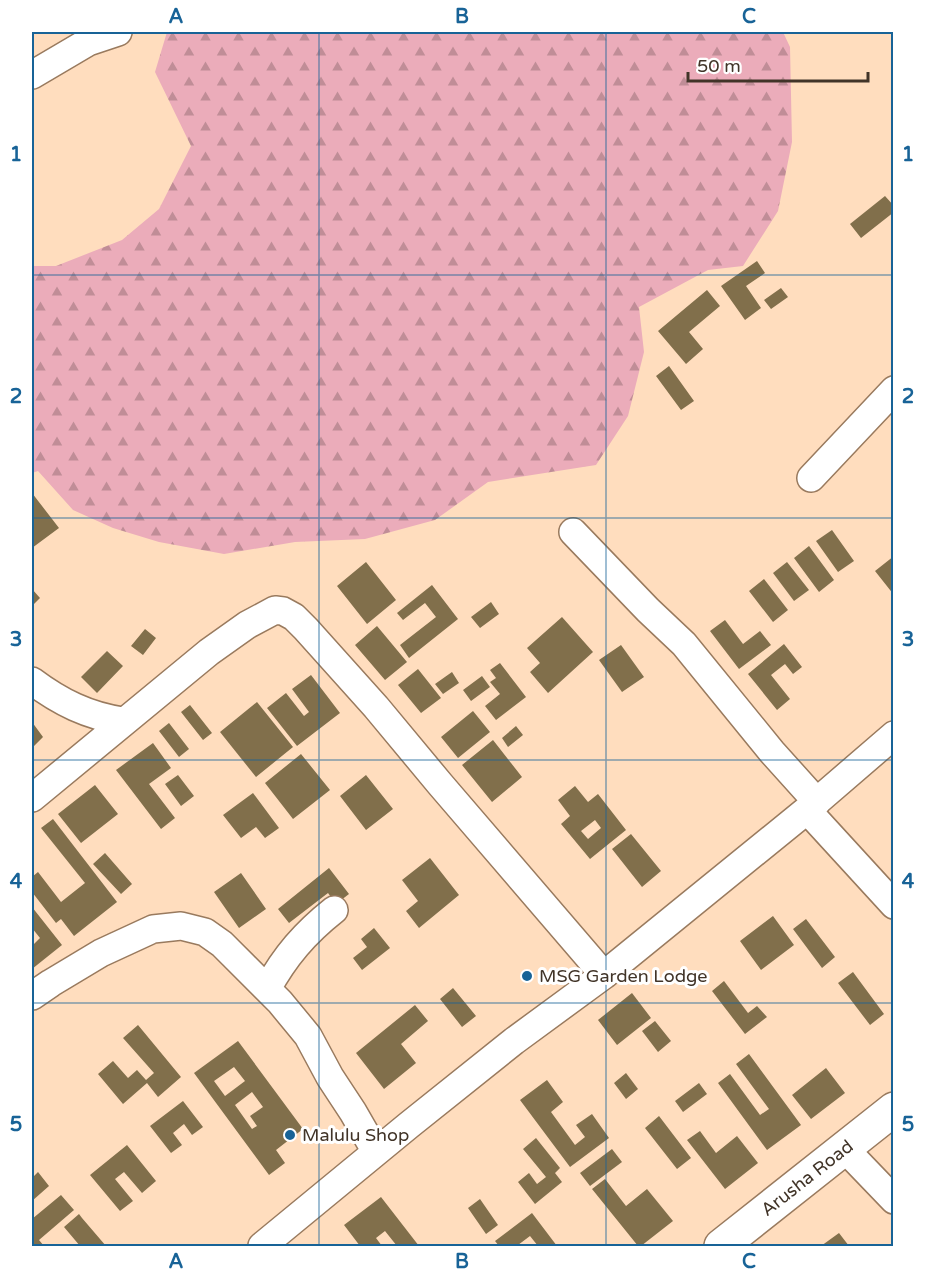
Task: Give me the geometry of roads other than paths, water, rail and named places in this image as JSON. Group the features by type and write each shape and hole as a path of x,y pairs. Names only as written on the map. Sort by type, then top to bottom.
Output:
{"main road":[{"name":"Arusha Road","path":"721,1246 894,1109"}],"street":[{"path":"32,75 88,42 118,32"},
{"path":"811,478 894,390"},
{"path":"573,532 684,644 772,752 812,806 894,904"},
{"path":"32,798 209,652 247,625 275,610 284,611 306,629 376,707 604,975"},
{"path":"32,681 52,696 84,711 123,722"},
{"path":"262,1246 514,1041 604,975 812,806 894,735"},
{"path":"267,989 278,969 300,940 334,910"},
{"path":"32,996 100,953 153,929 181,926 205,932 222,944 280,1002 308,1036 376,1152"},
{"path":"844,1148 894,1200"}],"place":[{"name":"MSG Garden Lodge","path":"527,976"},
{"name":"Malulu Shop","path":"290,1135"}]}
